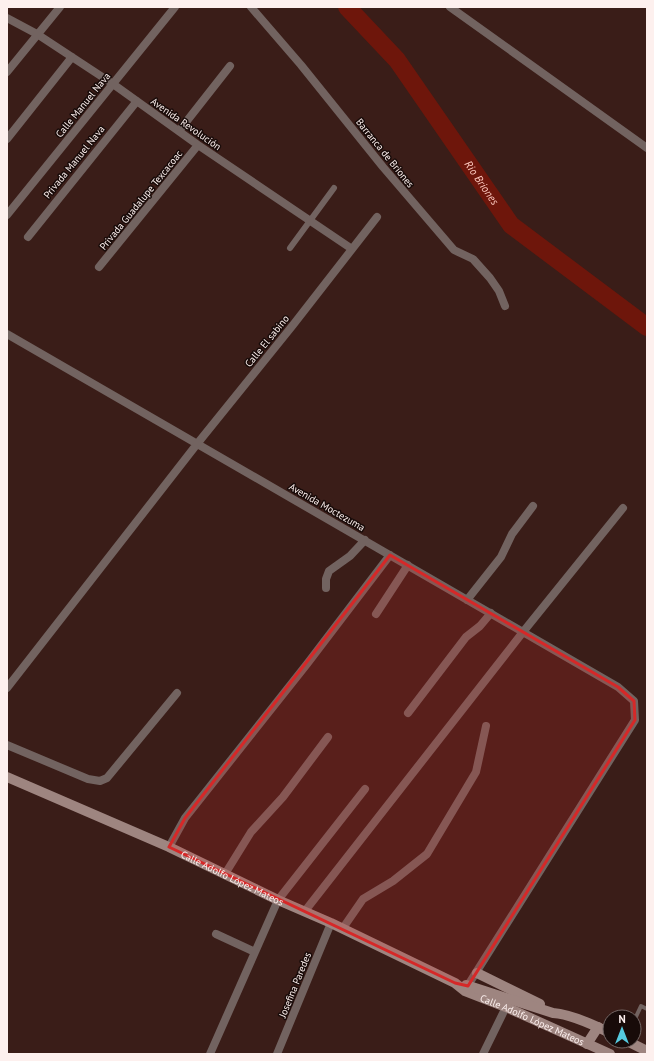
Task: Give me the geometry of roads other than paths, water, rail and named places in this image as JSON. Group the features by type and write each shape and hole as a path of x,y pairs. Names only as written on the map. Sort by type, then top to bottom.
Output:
{"main road":[{"name":"Calle Adolfo López Mateos","path":"7,777 169,847 278,900 343,928 455,983 610,1054"},
{"path":"477,973 560,1013"},
{"name":"Calle Adolfo López Mateos","path":"466,988 553,1013 560,1013 602,1029"},
{"path":"587,1044 598,1027"}],"street":[{"path":"7,72 60,7"},
{"name":"Calle Manuel Nava","path":"7,215 175,7"},
{"name":"Barranca de Briones","path":"251,7 301,65 383,167 454,250 473,259 490,278 500,291 505,306"},
{"path":"450,7 647,148"},
{"name":"Avenida Revolución","path":"7,18 38,34 113,84 198,145 352,250"},
{"path":"7,139 72,57"},
{"path":"179,131 230,66"},
{"name":"Privada Manuel Nava","path":"28,237 137,101"},
{"name":"Privada Guadalupe Texcacoac","path":"99,267 198,145"},
{"path":"290,248 334,188"},
{"name":"Calle El sabino","path":"7,688 197,444 377,217"},
{"name":"Avenida Moctezuma","path":"7,334 618,687 634,701 635,720 477,973"},
{"path":"467,600 501,557 512,534 533,506"},
{"path":"305,911 522,632 623,508"},
{"path":"326,588 326,579 329,571 350,556 365,540"},
{"path":"169,847 185,818 308,664 390,555"},
{"path":"376,614 408,565"},
{"path":"408,713 466,637 480,626 490,613"},
{"path":"7,745 88,779 100,781 107,778 177,693"},
{"path":"343,928 364,899 393,881 427,854 476,772 486,726"},
{"path":"225,874 251,832 283,796 328,737"},
{"path":"210,1054 278,900 365,789"},
{"name":"Josefina Paredes","path":"277,1054 331,923"},
{"path":"216,934 255,952"},
{"path":"466,988 477,973"},
{"path":"483,1054 506,1007"}],"lane":[{"path":"640,1009 641,1006 647,1009"}],"waterway":[{"name":"Rio Briones","path":"347,7 397,60 511,225 647,327"}]}
